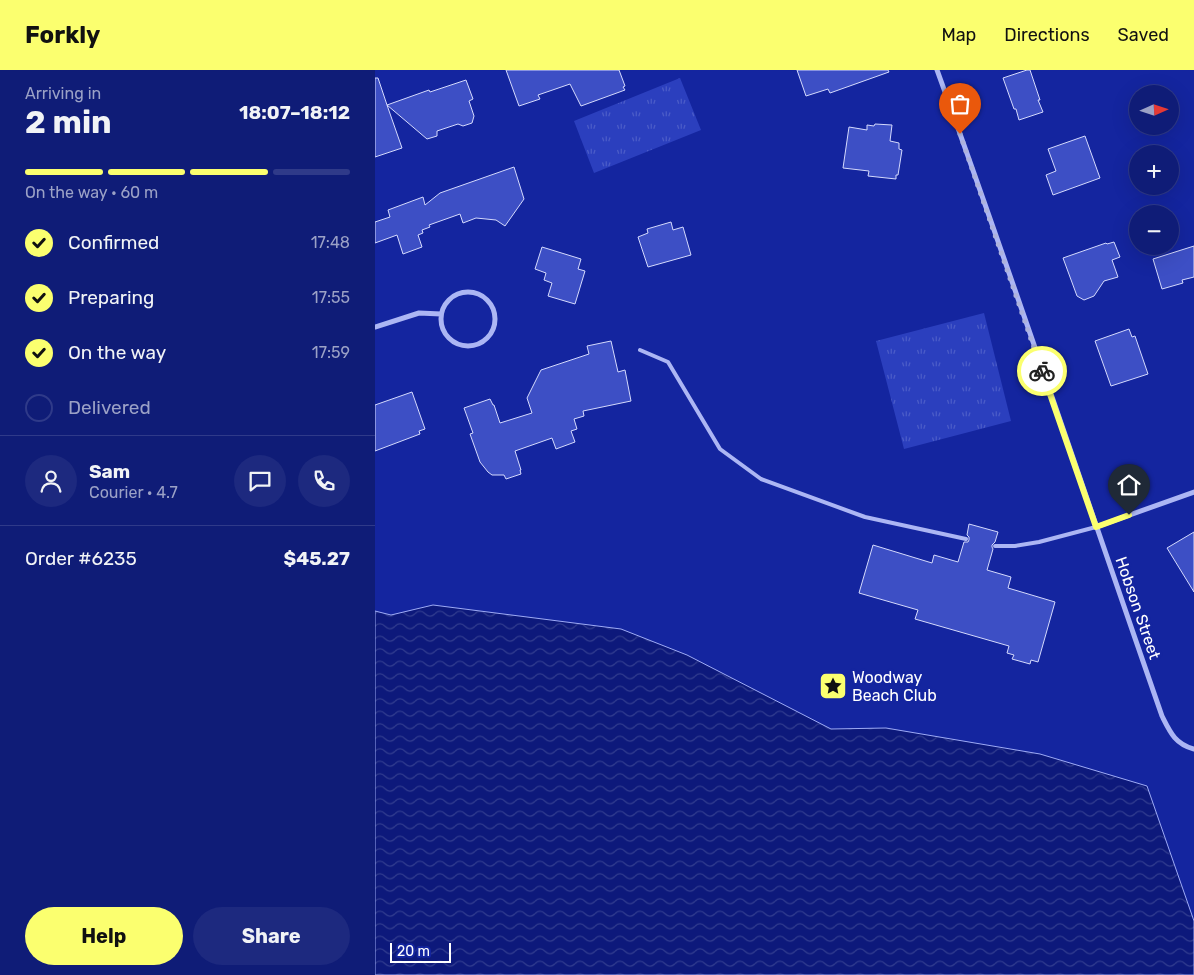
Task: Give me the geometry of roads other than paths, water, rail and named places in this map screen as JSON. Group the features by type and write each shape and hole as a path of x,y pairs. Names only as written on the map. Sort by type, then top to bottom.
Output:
{"street":[{"name":"Hobson Street","path":"937,70 1162,716 1171,735 1178,742 1192,749"},
{"path":"470,293 486,300 494,315 494,323 492,331 479,344 470,346 460,345 451,341 445,333 441,324 441,314 445,305 452,298 470,293"},
{"path":"375,327 419,313 441,314"},
{"path":"1096,527 1194,492"}],"lane":[{"path":"640,350 668,362 720,449 761,479 865,517 966,539"},
{"path":"995,546 1015,546 1039,542 1096,527"}],"water":[{"path":"433,605 621,629 687,655 831,729 886,728 1040,754 1147,786 1194,921 1194,975 375,975 375,611 391,615"}],"place":[{"name":"Woodway Beach Club","path":"833,686"}]}
